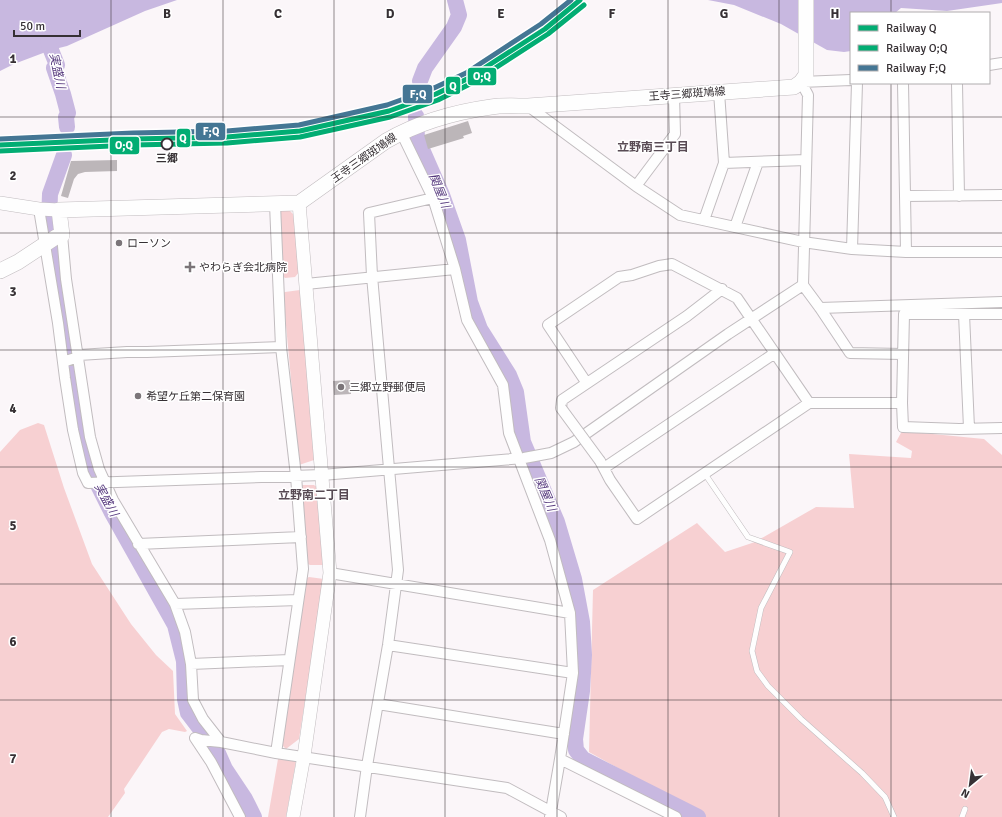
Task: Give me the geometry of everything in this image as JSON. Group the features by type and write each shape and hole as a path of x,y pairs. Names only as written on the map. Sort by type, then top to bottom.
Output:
{"main road":[{"path":"801,82 806,75 807,68 806,0"},
{"name":"王寺三郷斑鳩線","path":"299,203 386,141 435,119 492,106 528,106 794,87 801,82"},
{"path":"0,271 18,262 53,240 49,210 299,203"}],"street":[{"path":"990,65 1002,63"},
{"path":"850,80 801,82 808,95 803,285 850,353 903,354"},
{"path":"852,249 857,84"},
{"path":"903,84 906,252"},
{"path":"957,84 959,196"},
{"path":"704,220 724,162 719,92"},
{"path":"636,186 675,134 674,95"},
{"path":"528,106 636,186 680,215 804,242 852,249 906,252 1002,252"},
{"path":"411,129 455,269 467,320 503,385 509,433 522,458 550,540 570,613 573,673 551,814"},
{"path":"724,162 806,160"},
{"path":"735,227 758,162"},
{"path":"905,196 1002,195"},
{"path":"360,817 367,766 388,645 398,570 372,276 369,213 433,198"},
{"path":"0,203 49,210 65,378 74,436 83,472 88,483 322,475 535,457 551,454 574,442 751,319 803,285"},
{"path":"293,817 304,756 330,573 299,203"},
{"path":"275,204 281,347 296,476 303,569 276,753"},
{"path":"53,240 66,279 90,437 103,482 138,544 175,604 185,632 191,664 194,700 203,719 218,742"},
{"path":"586,382 548,326 619,277 672,264 737,298 809,403"},
{"path":"306,284 372,276 455,269"},
{"path":"722,289 687,316 586,382 562,400 561,408 602,465 610,480 637,519 809,403 902,403"},
{"path":"820,308 1002,302"},
{"path":"1002,314 904,314 902,403 903,426 959,429 1002,428"},
{"path":"964,314 969,428"},
{"path":"63,362 77,357 126,352 281,347"},
{"path":"602,465 775,353"},
{"path":"138,544 301,537"},
{"path":"330,573 570,613"},
{"path":"175,604 298,600"},
{"path":"388,645 573,673"},
{"path":"191,664 289,660"},
{"path":"378,704 564,734"},
{"path":"240,817 211,762 195,738 276,753 304,756 507,788 551,814 562,817"},
{"path":"560,759 676,817"}],"lane":[{"path":"705,474 748,536 790,552 761,608 752,651 757,671 768,686 801,719 862,773 885,797 894,817"},
{"path":"962,817 965,809"}],"shaded area":[{"path":"0,0 177,0 145,11 67,46 51,50 0,71"},
{"path":"708,0 1002,0 1002,3 947,11 901,8 896,12 850,12 850,51 844,52 827,50 781,24 734,5"},
{"path":"277,209 289,210 294,215 300,271 295,277 285,278 283,276"},
{"path":"300,290 315,458 314,460 299,465 283,293"},
{"path":"38,423 44,425 64,488 92,564 131,624 156,655 173,671 175,714 187,731 185,732 169,729 162,732 124,789 125,793 108,817 0,817 0,452 20,430"},
{"path":"902,431 984,439 1002,455 1002,817 706,817 589,752 593,590 697,523 725,552 755,542 816,507 854,508 849,454 911,458 912,451 896,442"},
{"path":"302,485 314,485 318,488 324,565 308,564 300,489"},
{"path":"307,578 324,579 299,739 286,749 280,743"},
{"path":"281,757 296,761 286,817 268,817 278,759"}],"building":[{"path":"468,121 472,133 463,136 464,138 428,149 424,135"},
{"path":"117,160 117,171 85,172 78,174 74,179 68,198 61,196 71,161"},
{"path":"350,380 351,394 334,395 333,381"}],"waterway":[{"name":"関屋川","path":"420,81 425,68 454,27 459,15 455,0"},
{"name":"実盛川","path":"44,30 48,35 49,45 57,65 54,68 68,113 66,117 67,127"},
{"name":"関屋川","path":"416,116 417,138 442,195 458,240 470,302 480,329 509,375 516,392 523,442 557,522 574,579 582,622 584,655 582,691 575,739 576,750 583,759 698,817"},
{"name":"実盛川","path":"64,155 50,194 49,221 78,409 93,475 111,511 175,625 184,661 185,699 188,713 217,751 225,769 245,799 254,817"}],"rail line":[{"name":"F;Q","path":"0,139 133,133 227,131 299,125 387,105 434,88 466,73 541,24 571,0"},
{"name":"Q","path":"0,145 133,139 227,137 300,131 389,111 436,94 469,78 545,29 580,0"},
{"name":"O;Q","path":"0,151 133,145 227,143 300,137 390,117 438,100 472,83 548,34 584,5"}],"place":[{"name":"三郷","path":"167,144"},
{"name":"ローソン","path":"119,243"},
{"name":"やわらぎ会北病院","path":"190,267"},
{"name":"三郷立野郵便局","path":"341,387"},
{"name":"希望ケ丘第二保育園","path":"138,396"}],"district":[{"name":"立野南三丁目","path":"653,147"},
{"name":"立野南二丁目","path":"314,495"}]}
